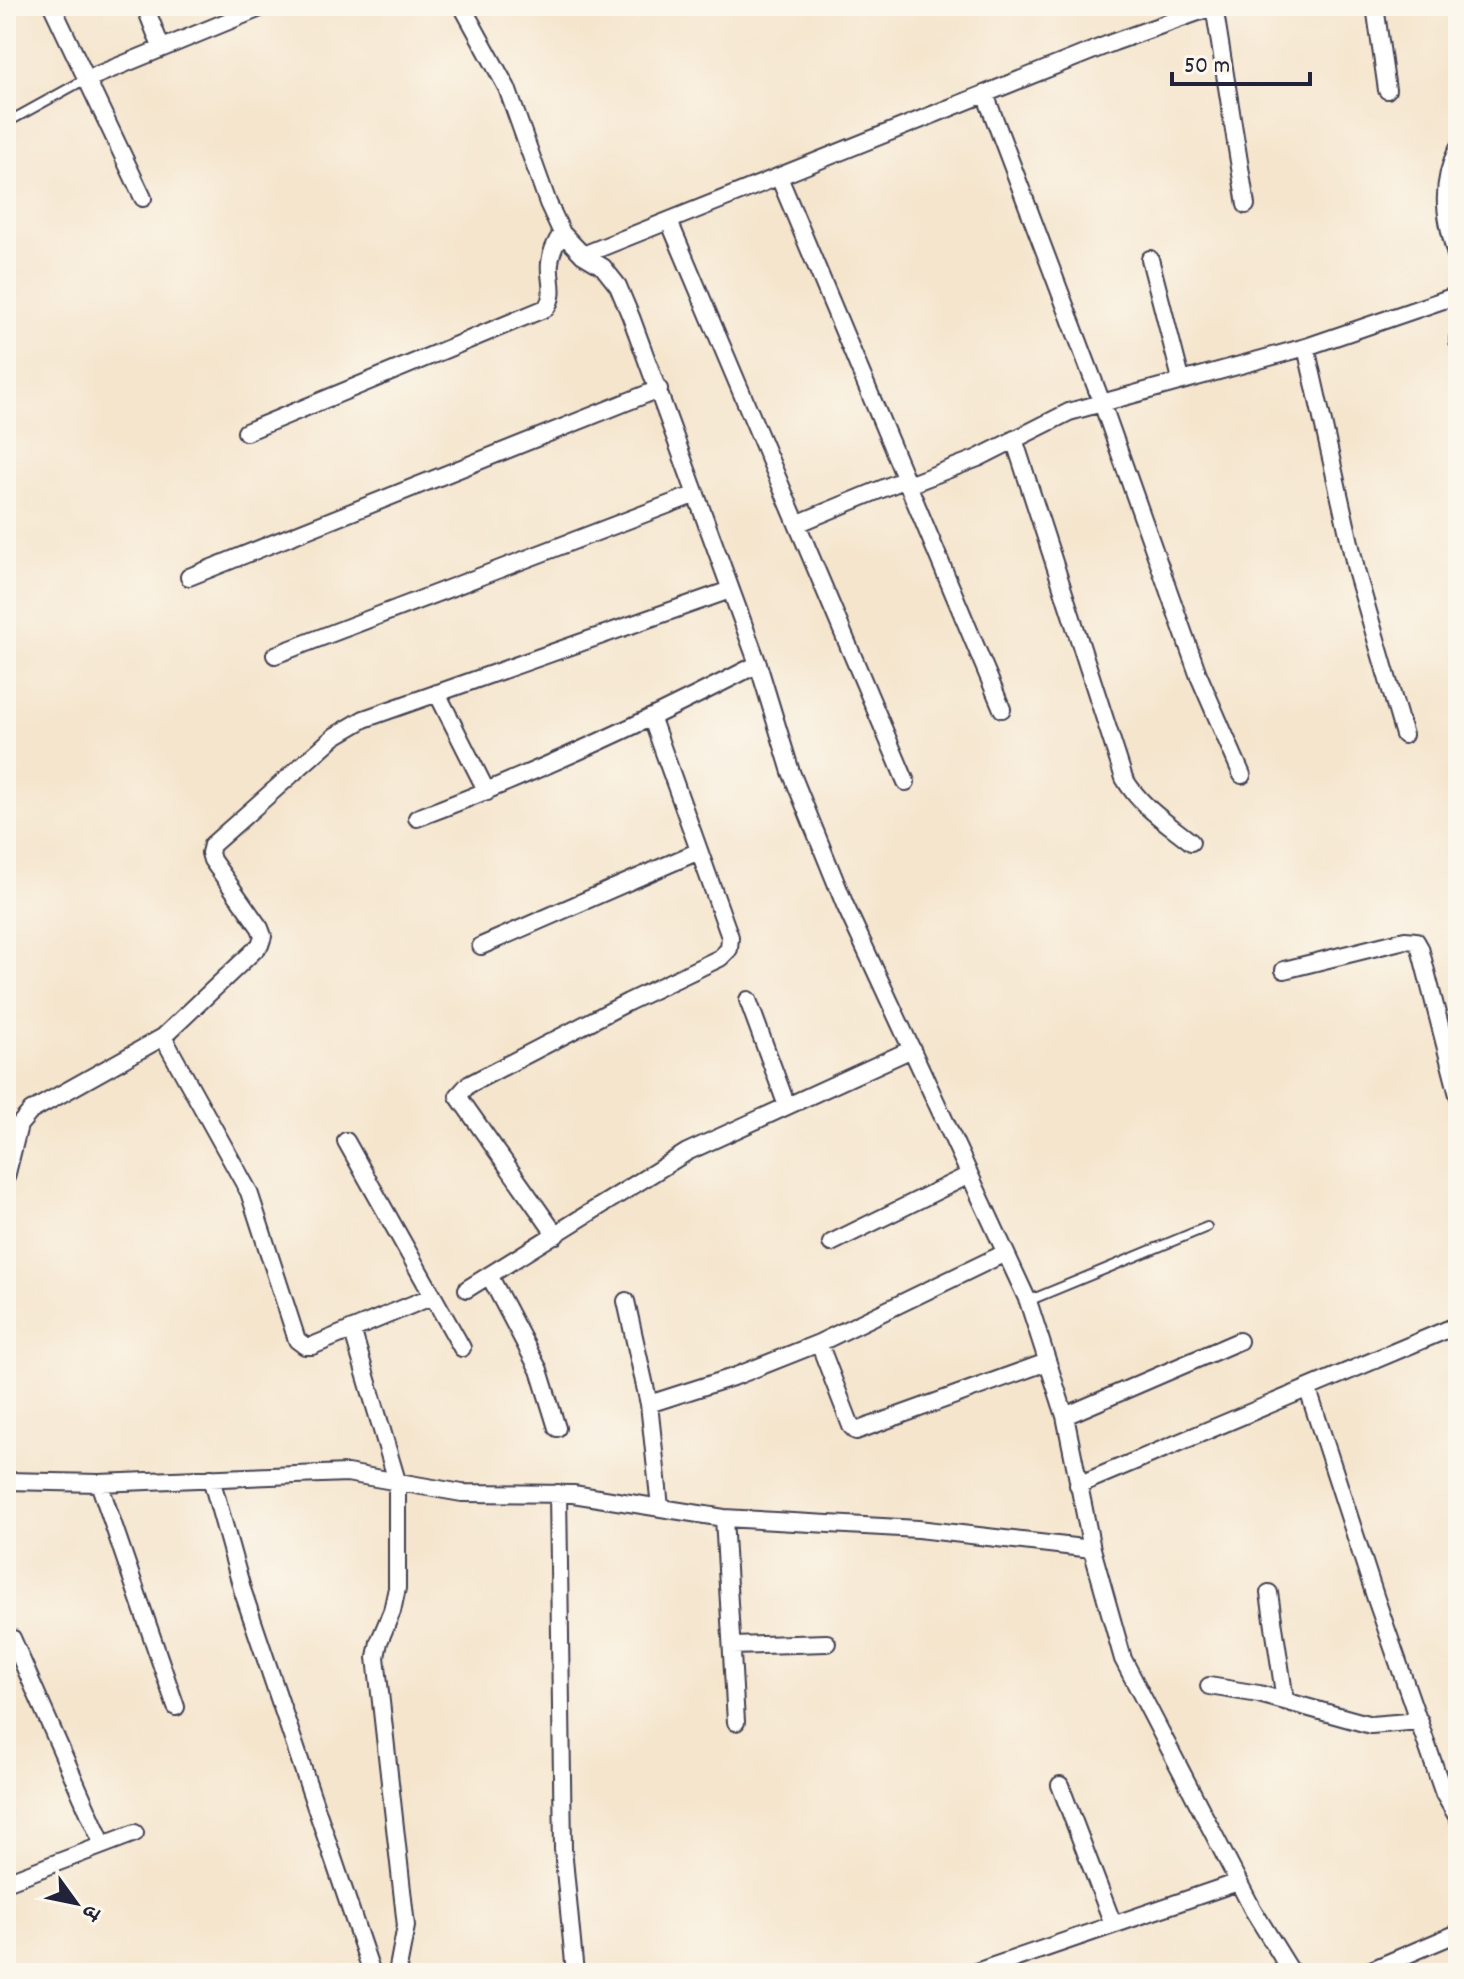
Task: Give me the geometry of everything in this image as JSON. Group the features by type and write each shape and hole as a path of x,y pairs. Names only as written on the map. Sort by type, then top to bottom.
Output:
{"street":[{"path":"52,6 143,198"},
{"path":"145,6 161,47"},
{"path":"85,80 265,6"},
{"path":"462,6 507,88 548,203 562,233 583,255 603,267 618,286 659,389 758,664 791,772 845,905 1028,1301 1065,1416 1092,1549 1123,1659 1238,1882 1292,1973"},
{"path":"583,255 1114,42 1215,6 1246,205"},
{"path":"1375,6 1387,90"},
{"path":"1455,6 1458,13"},
{"path":"985,94 1102,403 1198,674 1242,775"},
{"path":"1458,148 1451,164 1446,219 1458,262"},
{"path":"779,177 1002,709"},
{"path":"669,221 906,782"},
{"path":"246,432 546,308 552,294 549,265 552,248 562,233"},
{"path":"1150,259 1181,379"},
{"path":"799,523 978,458 1054,418 1181,379 1306,347 1458,295"},
{"path":"1306,347 1357,574 1404,735"},
{"path":"189,577 659,389"},
{"path":"1014,439 1124,778 1143,804 1191,842"},
{"path":"275,655 696,494"},
{"path":"6,1177 19,1125 31,1111 163,1037 254,952 263,936 260,928 212,860 212,845 335,736 352,724 730,590"},
{"path":"417,818 487,792 652,719 758,664"},
{"path":"437,693 487,792"},
{"path":"556,1235 458,1096 468,1085 720,958 729,949 730,937 652,719"},
{"path":"481,946 699,851"},
{"path":"1284,970 1405,940 1416,941 1458,1095"},
{"path":"748,1000 787,1106"},
{"path":"163,1037 249,1192 297,1340 305,1346 312,1346 433,1296"},
{"path":"467,1289 687,1152 912,1049"},
{"path":"346,1141 462,1348"},
{"path":"831,1243 969,1175"},
{"path":"649,1404 736,1376 819,1343 1005,1253"},
{"path":"489,1275 539,1370 557,1428"},
{"path":"626,1301 649,1404 660,1507"},
{"path":"1078,1485 1458,1325"},
{"path":"352,1329 397,1481 397,1588 376,1657 406,1926 397,1973"},
{"path":"1065,1416 1239,1341"},
{"path":"819,1343 851,1426 856,1431 1047,1362"},
{"path":"1308,1390 1444,1794 1458,1818"},
{"path":"6,1481 99,1483 347,1473 462,1493 558,1493 724,1518 918,1529 1092,1549"},
{"path":"211,1478 243,1592 372,1973"},
{"path":"99,1483 176,1707"},
{"path":"558,1493 563,1849 575,1973"},
{"path":"724,1518 736,1722"},
{"path":"1269,1593 1285,1700"},
{"path":"12,1638 103,1845"},
{"path":"732,1646 827,1643"},
{"path":"1209,1686 1285,1700 1371,1725 1420,1721"},
{"path":"1060,1785 1113,1924"},
{"path":"6,1882 135,1833"},
{"path":"973,1973 1238,1882"},
{"path":"1364,1973 1458,1933"}],"lane":[{"path":"6,123 85,80"},
{"path":"1028,1301 1207,1227"}]}
